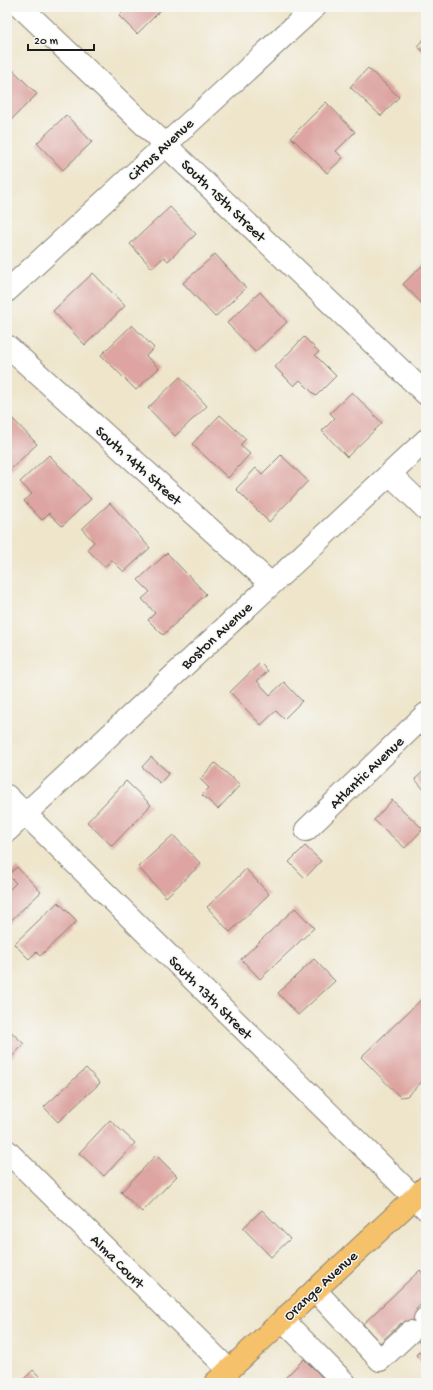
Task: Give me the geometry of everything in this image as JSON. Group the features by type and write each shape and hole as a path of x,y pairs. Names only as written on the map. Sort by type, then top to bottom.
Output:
{"main road":[{"name":"Orange Avenue","path":"222,1377 315,1290 422,1198"}],"street":[{"name":"South 15th Street","path":"21,7 426,394"},
{"name":"Citrus Avenue","path":"7,291 315,7"},
{"name":"South 14th Street","path":"7,346 271,584"},
{"name":"Boston Avenue","path":"7,831 426,440"},
{"path":"390,474 426,509"},
{"name":"Atlantic Avenue","path":"306,830 426,714"},
{"name":"South 13th Street","path":"7,796 422,1198"},
{"name":"Alma Court","path":"7,1151 222,1377"},
{"path":"315,1290 380,1360 420,1323"},
{"path":"283,1320 345,1383"}],"building":[{"path":"128,7 164,7 137,34 119,16"},
{"path":"426,37 426,54 417,46"},
{"path":"10,67 37,94 10,121 7,119 7,70"},
{"path":"368,68 399,97 381,116 350,87"},
{"path":"326,102 355,132 336,151 343,158 327,173 291,137"},
{"path":"66,115 92,142 63,170 37,143"},
{"path":"170,207 196,234 168,261 164,257 152,268 130,244"},
{"path":"215,254 246,288 215,317 183,283"},
{"path":"426,262 426,308 403,284"},
{"path":"93,273 125,306 85,345 53,311"},
{"path":"260,292 287,322 255,352 227,323"},
{"path":"132,325 154,348 146,356 159,368 136,390 101,355"},
{"path":"304,337 319,352 315,355 336,376 316,396 300,380 294,386 275,367"},
{"path":"180,377 207,406 175,436 148,408"},
{"path":"352,392 382,423 347,457 322,431 335,418 330,413"},
{"path":"7,413 37,444 10,470 7,467"},
{"path":"220,415 246,439 240,445 250,454 228,478 192,444"},
{"path":"49,455 91,499 62,526 49,513 42,520 24,501 32,494 20,482"},
{"path":"281,455 308,481 269,522 236,489 256,468 262,474"},
{"path":"110,503 150,548 124,572 112,560 104,567 87,549 94,542 82,529"},
{"path":"167,553 206,594 163,635 148,620 155,613 142,599 150,592 138,580"},
{"path":"260,663 268,671 257,681 270,695 284,682 302,701 284,719 276,711 261,725 230,692"},
{"path":"151,757 169,773 160,783 142,767"},
{"path":"215,763 240,785 218,809 202,795 209,788 200,779"},
{"path":"426,769 426,792 415,779"},
{"path":"126,781 151,805 112,846 87,822"},
{"path":"392,800 423,829 405,848 374,820"},
{"path":"173,835 201,864 166,897 138,867"},
{"path":"305,846 321,861 305,878 289,862"},
{"path":"17,867 41,892 7,924 7,892 16,883 8,875"},
{"path":"246,869 269,894 230,932 207,907"},
{"path":"58,902 77,921 40,956 36,952 29,959 14,944"},
{"path":"295,908 314,928 260,979 241,959"},
{"path":"314,959 335,981 298,1015 278,993"},
{"path":"426,995 426,1078 407,1096 400,1097 361,1057"},
{"path":"7,1028 24,1044 7,1062"},
{"path":"86,1068 100,1083 58,1122 44,1107"},
{"path":"110,1120 135,1143 104,1176 79,1153"},
{"path":"156,1155 177,1176 142,1212 121,1192"},
{"path":"262,1210 290,1239 271,1257 243,1228"},
{"path":"420,1270 426,1277 426,1300 416,1309 426,1320 426,1366 416,1355 424,1347 401,1323 380,1343 363,1324"},
{"path":"304,1359 328,1383 286,1383 283,1380"},
{"path":"33,1370 46,1383 20,1383"}]}
